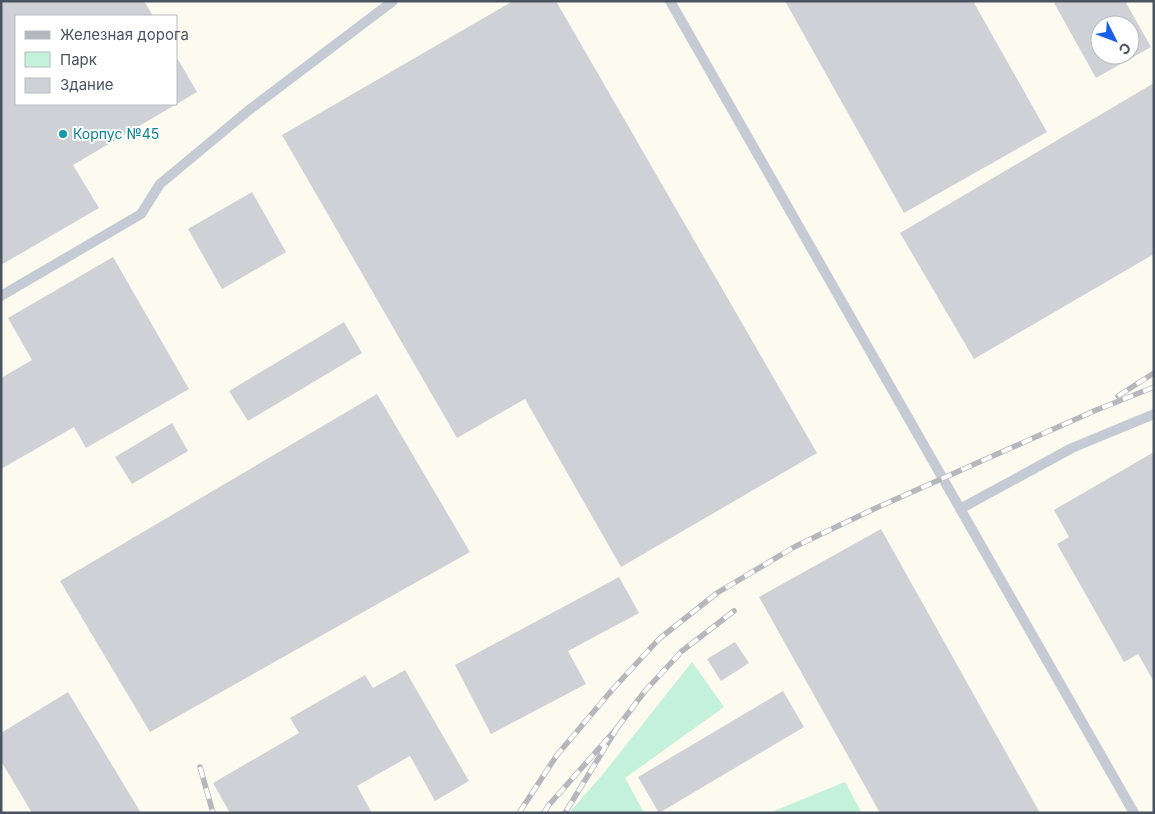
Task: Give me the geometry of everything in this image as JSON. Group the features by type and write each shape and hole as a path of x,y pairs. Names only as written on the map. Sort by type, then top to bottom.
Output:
{"lane":[{"path":"1,296 142,214 160,184 249,110 393,1"},
{"path":"670,1 1134,813"},
{"path":"960,509 1072,448 1154,414"}],"shaded area":[{"path":"1,1 1154,1 1154,813 1,813"}],"green space":[{"path":"692,662 724,707 625,778 644,813 569,813 603,774"},
{"path":"845,782 862,813 769,813"}],"building":[{"name":"Корпус №45","path":"1,1 144,1 152,15 15,15 15,105 175,105 73,165 99,208 1,265"},
{"path":"513,1 556,1 817,453 621,567 525,399 457,438 282,135"},
{"path":"785,1 973,1 1047,132 904,213"},
{"path":"1053,1 1125,1 1133,15 1090,15 1090,65 1119,65 1096,78"},
{"path":"1140,28 1151,47 1140,53"},
{"name":"Корпус №45","path":"178,59 197,92 178,103"},
{"path":"1154,83 1154,254 974,359 900,233"},
{"path":"252,192 286,252 222,289 188,229"},
{"path":"113,257 189,389 86,448 74,427 1,469 1,378 32,360 8,318"},
{"path":"344,322 362,353 248,421 229,391"},
{"path":"377,394 470,552 150,732 60,581"},
{"path":"172,423 188,451 132,484 115,457"},
{"path":"1154,452 1154,682 1138,654 1124,662 1057,544 1069,537 1054,510"},
{"path":"881,529 1040,813 880,813 759,597"},
{"path":"619,577 639,613 568,651 586,684 491,734 455,665"},
{"path":"735,642 749,663 721,681 707,659"},
{"path":"405,670 469,781 435,801 410,756 357,786 372,813 230,813 213,783 299,733 290,718 365,675 373,688"},
{"path":"783,691 804,727 659,813 638,777"},
{"path":"68,692 141,813 32,813 1,761 1,733"}],"railway":[{"path":"1118,396 1154,373"},
{"path":"519,813 557,755 612,690 659,639 717,593 796,546 876,508 1094,411 1154,387"},
{"path":"617,728 645,691 682,651 734,611"},
{"path":"544,813 548,806 617,728 565,813"},
{"path":"200,767 213,813"}],"place":[{"name":"Корпус №45","path":"63,134"}]}
